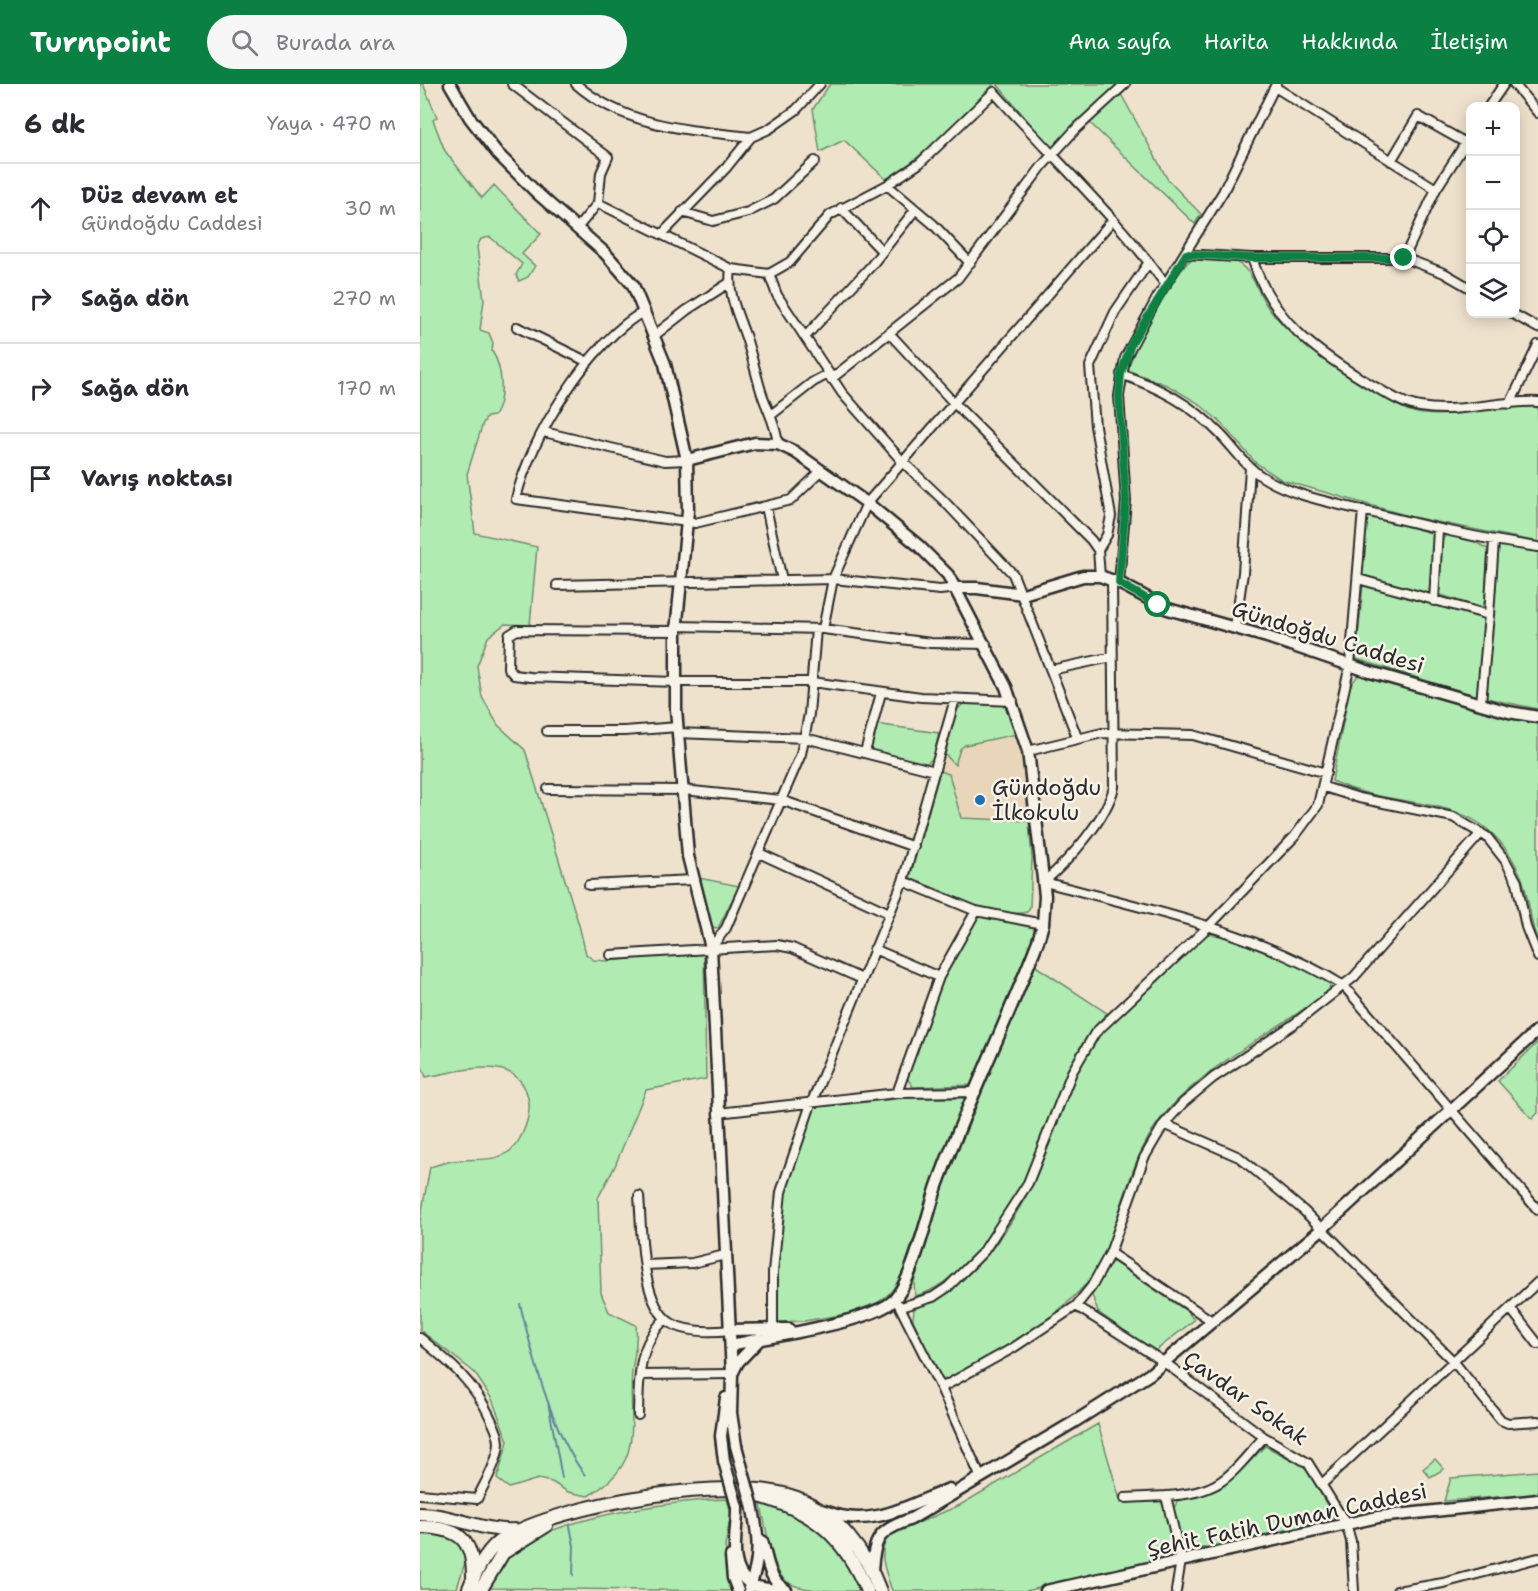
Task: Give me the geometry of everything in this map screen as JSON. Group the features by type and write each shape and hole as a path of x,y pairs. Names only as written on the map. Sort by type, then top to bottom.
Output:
{"main road":[{"path":"732,1488 794,1507 832,1533 860,1574 867,1591"},
{"path":"468,1591 474,1578 501,1540 522,1530 566,1515 656,1495 732,1488 777,1492 814,1506 846,1534 863,1553 880,1591"},
{"path":"420,1514 443,1516 490,1530 522,1530"},
{"path":"480,1591 503,1553 519,1541 566,1515"},
{"path":"420,1527 447,1530 464,1539 472,1553 474,1578"}],"street":[{"path":"450,84 470,118 498,154 537,193 578,227 622,270 645,311 665,364 687,460 687,523 676,629 675,682 683,790 693,880 711,948 731,1345 731,1413 736,1446 752,1504 759,1558 750,1588"},
{"path":"512,84 609,157 601,173 598,203 578,227"},
{"path":"576,84 606,107 652,124 751,137"},
{"path":"663,234 726,168 751,137 769,129 796,110 820,84"},
{"path":"771,415 813,382 830,377 890,334 948,287 970,263 1052,155 1075,130 1125,84"},
{"path":"1492,102 1504,84"},
{"path":"1514,84 1538,112"},
{"path":"1044,882 1078,847 1110,799 1115,781 1112,657 1115,582 1126,501 1119,396 1121,374 1131,344 1222,192 1276,86 1436,189"},
{"path":"598,203 731,269 769,274 790,262 824,220 841,208 887,185 920,163 994,92 1083,185 1166,285"},
{"path":"1391,161 1418,116 1466,138"},
{"path":"1404,258 1436,189 1466,142"},
{"path":"682,212 713,221 748,212 774,199 814,161"},
{"path":"887,185 933,224 970,263"},
{"path":"841,208 882,251"},
{"path":"805,338 915,210"},
{"path":"711,948 726,928 805,738 820,629 833,579 867,503 952,402 1112,221"},
{"path":"1186,254 1252,258 1404,258 1444,273 1466,286"},
{"path":"1252,258 1265,294 1301,335 1332,362 1403,402 1430,408 1538,402"},
{"path":"1098,550 1107,535 1112,516 1095,426 1090,366 1111,320 1149,262"},
{"path":"731,269 729,283 732,303 776,428 778,444"},
{"path":"769,274 777,296 830,377 902,461 1009,567 1023,594 1077,737"},
{"path":"655,335 687,310 729,283"},
{"path":"645,311 619,327 588,362 544,432 524,471 516,499 687,523 711,520 766,507 796,497 821,471"},
{"path":"1520,318 1538,328"},
{"path":"517,327 588,362"},
{"path":"557,585 833,579 940,590 977,588 1023,594 1083,576 1100,576 1098,550 1091,540 952,402 890,334"},
{"path":"1510,404 1538,345"},
{"path":"1121,374 1152,385 1188,404 1222,436 1250,468 1288,489 1438,529 1494,541 1538,547"},
{"path":"544,432 665,461 687,460 755,443 778,444 867,503 932,558 957,588 1013,702 1028,751 1044,882 1043,924 938,1185 898,1303 941,1388 980,1476"},
{"path":"1234,627 1243,573 1250,468"},
{"path":"766,507 782,580"},
{"path":"731,1345 803,1330 866,1314 898,1303 933,1297 948,1287 984,1251 1028,1183 1072,1072 1095,1033 1209,926 1295,836 1318,805 1324,787 1350,665 1363,510"},
{"path":"1434,600 1438,529"},
{"path":"1481,703 1494,541"},
{"name":"Gündoğdu Caddesi","path":"1100,576 1168,609 1234,627 1350,665 1538,717"},
{"path":"1358,579 1489,615"},
{"path":"986,644 931,643 820,629 518,630 509,635 508,663 510,672 518,676 675,682 812,682 881,693 1013,702"},
{"path":"1051,669 1112,657"},
{"path":"865,752 881,693"},
{"path":"773,1328 773,1272 781,1192 811,1104 903,881 955,699"},
{"path":"547,731 678,730 805,738 935,771"},
{"path":"1028,751 1077,737 1115,732 1205,737 1326,774"},
{"path":"1324,787 1359,798 1453,817 1480,833 1505,860 1517,882 1526,927 1538,957"},
{"path":"548,789 683,790 781,800 914,847"},
{"path":"941,1388 1013,1348 1076,1306 1092,1286 1110,1253 1144,1158 1164,1124 1183,1103 1213,1078 1294,1024 1344,986 1480,833"},
{"path":"759,852 889,913"},
{"path":"589,885 693,880"},
{"path":"903,881 976,911 1043,924"},
{"path":"1044,882 1209,926 1306,963 1344,986 1538,1210"},
{"path":"897,1094 939,977 976,911"},
{"path":"610,955 784,946 862,979"},
{"path":"874,949 939,977"},
{"path":"872,1571 873,1547 879,1536 890,1527 911,1519 1074,1422 1164,1362 1323,1228 1538,1030"},
{"path":"718,1113 897,1094 976,1092"},
{"path":"1164,1124 1239,1157 1323,1228 1454,1362 1501,1420 1508,1423 1538,1421"},
{"path":"639,1196 645,1265 650,1293 665,1319 691,1330 773,1328 803,1330"},
{"path":"1110,1253 1212,1320"},
{"path":"645,1265 681,1264 725,1255"},
{"path":"1322,1484 1538,1282"},
{"name":"Çavdar Sokak","path":"1076,1306 1164,1362 1264,1437 1308,1463 1346,1524"},
{"path":"1510,1308 1538,1344"},
{"path":"638,1415 640,1375 647,1341 665,1319"},
{"path":"420,1338 475,1389 495,1428 499,1445 477,1499 420,1494"},
{"path":"750,1588 736,1559 737,1507 724,1461 722,1426 732,1374 738,1362 762,1338"},
{"path":"640,1375 732,1374"},
{"path":"1125,1498 1202,1492 1216,1486 1228,1477 1264,1437"},
{"path":"814,1506 840,1518 854,1520 871,1518 980,1476"},
{"path":"1166,1496 1181,1560 1176,1591"},
{"name":"Şehit Fatih Duman Caddesi","path":"1046,1591 1409,1512 1538,1500"},
{"path":"755,1521 773,1578 779,1587 788,1591"},
{"path":"1346,1524 1351,1541 1353,1591"},
{"path":"737,1527 730,1550 738,1591"},
{"path":"1396,1591 1443,1587 1538,1558"},
{"path":"750,1588 783,1591"}],"shaded area":[{"name":"Gündoğdu İlkokulu","path":"963,704 1017,734 1027,779 1032,859 1030,907 1027,912 1016,915 910,877 957,710"}],"green space":[{"path":"420,84 423,84 437,117 433,120 445,151 482,198 494,185 541,234 522,254 535,266 528,277 519,281 516,275 522,264 490,237 481,239 477,247 484,300 480,330 489,333 493,343 492,351 500,375 501,392 498,409 494,416 487,417 483,423 467,474 475,533 537,547 530,625 505,624 488,637 477,666 482,697 498,725 525,750 586,954 594,960 608,961 704,952 706,1079 646,1090 615,1166 598,1198 601,1293 609,1312 636,1325 636,1349 631,1383 632,1428 629,1450 622,1466 614,1476 588,1496 568,1492 552,1482 538,1479 509,1488 497,1479 508,1441 492,1399 474,1372 420,1330 420,1221 430,1167 450,1161 490,1159 505,1154 515,1146 522,1135 529,1104 524,1087 515,1076 503,1070 473,1069 426,1077 420,1061"},
{"path":"830,84 994,84 934,144 888,181 844,140 820,152 813,109"},
{"path":"997,84 1121,84 1052,150"},
{"path":"1121,94 1168,180 1201,214 1195,224 1090,123"},
{"path":"1229,259 1245,269 1267,307 1297,337 1336,367 1400,407 1412,412 1438,415 1538,406 1538,542 1412,517 1282,480 1256,463 1219,421 1198,403 1169,386 1127,370 1139,341 1166,291 1187,263 1191,260"},
{"path":"1369,515 1434,534 1429,594 1362,575 1365,522"},
{"path":"1446,535 1475,542 1488,549 1485,601 1481,608 1438,594 1440,547"},
{"path":"1499,545 1538,550 1538,709 1486,698"},
{"path":"1363,584 1480,616 1484,621 1477,696 1356,659"},
{"path":"1359,674 1499,715 1538,721 1538,943 1521,876 1504,847 1485,827 1463,815 1439,807 1387,798 1332,781 1350,686"},
{"path":"963,704 1008,704 1017,734 965,745 960,749 955,765 945,754 957,710"},
{"path":"875,724 939,733 933,758 926,764 872,751 869,749"},
{"path":"940,771 949,774 961,818 1029,821 1032,859 1030,907 1027,912 1001,912 966,904 933,891 910,877"},
{"path":"699,878 739,886 718,928 712,927"},
{"path":"978,916 1037,928 972,1085 913,1087 907,1078 943,978"},
{"path":"1206,934 1253,945 1287,960 1330,984 1329,991 1220,1065 1180,1098 1162,1117 1136,1164 1106,1251 1094,1273 1078,1292 1059,1310 1014,1341 946,1381 941,1379 913,1320 914,1308 941,1295 964,1278 1003,1234 1033,1182 1089,1048 1103,1029 1148,990"},
{"path":"1034,965 1107,1013 1083,1042 1074,1058 1032,1162 998,1224 976,1252 953,1275 935,1288 915,1296 914,1282 940,1195"},
{"path":"1538,1042 1538,1113 1532,1119 1498,1081"},
{"path":"906,1098 966,1098 931,1186 902,1275 891,1292 879,1302 847,1314 804,1321 777,1322 775,1284 784,1192 813,1107"},
{"path":"1112,1261 1188,1312 1194,1320 1154,1352 1098,1312 1092,1295"},
{"path":"1098,1424 1121,1503 1161,1501 1171,1530 1170,1544 1164,1559 1026,1591 892,1591 883,1557 888,1536 960,1505"},
{"path":"1265,1446 1306,1467 1333,1520 1184,1552 1173,1511 1177,1501 1221,1488"},
{"path":"1435,1459 1444,1469 1430,1477 1423,1469"},
{"path":"1538,1471 1538,1494 1444,1501 1451,1478"},
{"path":"727,1499 731,1513 725,1547 734,1591 488,1588 504,1560 521,1546 545,1533 608,1514 675,1503"},
{"path":"760,1501 794,1516 822,1533 844,1557 861,1591 809,1589 793,1585 783,1578 776,1567 771,1551"},
{"path":"430,1534 456,1539 467,1556 457,1588 420,1589 420,1535"}],"waterway":[{"path":"520,1304 553,1416 573,1458 585,1475"},
{"path":"548,1402 562,1478"},
{"path":"570,1526 574,1546 573,1575"}],"place":[{"name":"Gündoğdu İlkokulu","path":"980,800"}],"route":[{"path":"1158,605 1119,583 1126,518 1119,383 1131,344 1158,296 1186,254 1252,258 1404,258"}]}
